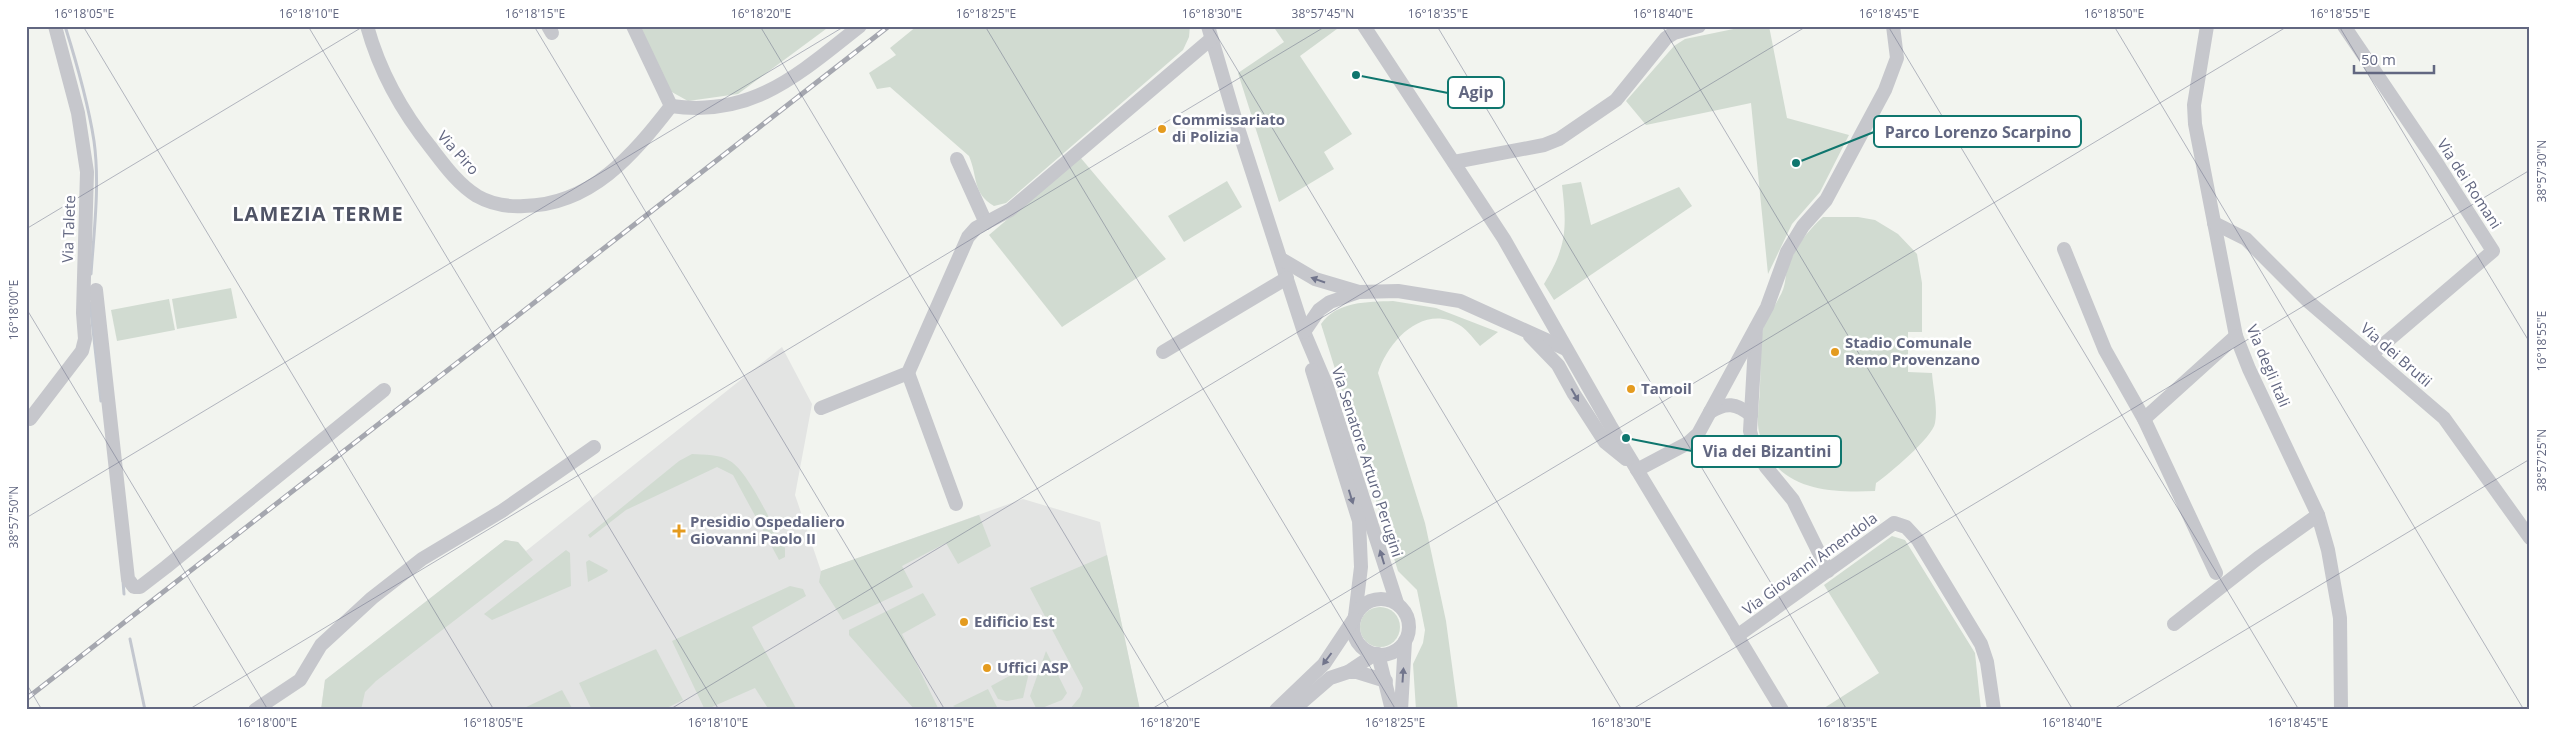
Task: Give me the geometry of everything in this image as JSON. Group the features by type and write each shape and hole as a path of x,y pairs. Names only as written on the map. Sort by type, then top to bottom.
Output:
{"street":[{"name":"Via Talete","path":"55,26 78,113 87,172 83,313 85,345"},
{"name":"Via Piro","path":"367,26 373,48 408,120 454,176 475,195 490,203 512,207 539,206 568,199 591,187 620,166 671,106"},
{"path":"633,26 671,106 697,110 722,107 745,101 792,78 860,26"},
{"path":"1364,26 1504,239 1635,467 1782,710"},
{"path":"1454,162 1544,145 1559,139 1616,100 1666,38 1674,33 1698,26"},
{"path":"1635,467 1688,442 1698,434 1756,324 1767,307 1787,252 1802,226 1826,200 1885,90 1897,58 1893,26"},
{"name":"Via degli Itali","path":"2207,26 2194,105 2195,124 2236,336 2249,369 2318,515 2328,550 2340,618 2341,710"},
{"name":"Via dei Romani","path":"2344,26 2438,165 2493,252 2371,355"},
{"path":"956,504 908,373 968,238 976,228 1010,210 1209,31"},
{"name":"Via Senatore Arturo Perugini","path":"1209,31 1304,332 1326,384 1396,604"},
{"path":"957,159 986,224"},
{"name":"Via dei Brutii","path":"2214,223 2246,239 2309,302 2444,418 2530,538"},
{"path":"2064,250 2105,350 2144,419 2216,573"},
{"path":"1281,260 1315,279 1359,292"},
{"path":"1164,352 1287,278"},
{"path":"96,290 128,579 134,587 140,586 166,566 384,390"},
{"path":"1304,332 1319,310 1330,302 1359,292 1398,291 1460,301 1524,330 1568,353"},
{"path":"1524,330 1541,333 1545,330 1550,319"},
{"path":"1756,324 1750,431 1756,449 1766,467 1793,500 1828,571"},
{"path":"1524,330 1558,365 1605,442 1635,467"},
{"name":"Via Senatore Arturo Perugini","path":"1276,710 1324,664 1355,617 1361,567 1359,521 1312,370 1304,332"},
{"path":"2144,419 2236,336"},
{"path":"30,419 85,345 102,343"},
{"path":"1558,365 1568,353"},
{"path":"820,408 908,373"},
{"path":"1710,412 1730,404 1740,406 1751,414"},
{"path":"255,710 300,680 321,645 372,598 422,559 502,511 594,447"},
{"path":"2174,624 2258,558 2318,515"},
{"name":"Via Giovanni Amendola","path":"1737,636 1894,523 1906,527 1918,540 1980,644 1987,662 1994,710"},
{"path":"1392,710 1386,681 1376,654 1362,646 1354,633 1355,617 1360,609 1373,600 1381,599 1396,604 1407,617 1408,633 1405,641 1401,710"},
{"path":"1292,710 1330,678 1348,672 1376,654 1393,651 1405,641"},
{"path":"1348,672 1357,672 1386,681"}],"shaded area":[{"path":"640,26 830,26 738,94 688,101 670,91"},
{"path":"917,26 1190,26 1189,37 1183,50 1006,203 994,206 982,196 979,190 969,156 890,87 877,89 869,73 896,55 890,48"},
{"path":"1273,26 1341,26 1300,56 1352,134 1324,152 1334,169 1279,202 1238,73 1284,42"},
{"path":"1748,26 1769,26 1787,118 1849,135 1820,192 1792,224 1768,274 1751,103 1646,125 1626,101 1674,46 1685,39"},
{"path":"1080,157 1166,259 1062,327 989,235"},
{"path":"1227,181 1242,207 1184,242 1168,216"},
{"path":"1581,182 1591,225 1679,187 1692,206 1554,300 1544,284 1557,259 1564,236 1565,213 1562,185"},
{"name":"Stadio Comunale Remo Provenzano","path":"1823,217 1858,217 1875,220 1898,234 1917,254 1922,283 1922,332 1908,332 1908,372 1932,373 1936,405 1935,423 1919,446 1876,483 1875,491 1820,489 1789,477 1776,466 1766,451 1758,427 1763,329 1783,289 1788,266 1794,253 1807,233"},
{"path":"231,288 237,318 177,329 172,299"},
{"path":"169,299 175,330 117,341 111,310"},
{"path":"1393,301 1436,308 1498,332 1480,346 1464,328 1448,320 1434,319 1422,322 1410,328 1399,337 1390,348 1378,373 1425,523 1446,621 1458,710 1416,710 1413,664 1423,643 1425,630 1417,590 1398,571 1321,324 1335,311 1353,304"},
{"name":"Presidio Ospedaliero Giovanni Paolo II","path":"782,347 812,404 795,495 821,571 1023,499 1100,522 1140,710 321,710 325,680 505,540 518,542 526,551"},
{"path":"692,454 722,457 737,467 753,488 767,514 785,548 785,557 779,560 733,475 717,467 626,510 590,538 588,535 679,461"},
{"path":"979,515 991,546 958,564 946,543 902,566 913,587 843,620 819,582 821,571"},
{"path":"1892,536 1905,540 1975,653 1981,710 1821,710 1879,673 1824,585"},
{"path":"505,540 518,542 533,560 376,681 365,692 361,710 321,710 325,680"},
{"path":"566,550 570,553 571,586 492,620 484,614"},
{"path":"1107,555 1140,710 1069,710 1080,697 1083,688 1030,588"},
{"path":"589,560 608,570 588,582 586,562"},
{"path":"790,586 803,589 806,596 752,627 797,710 769,710 755,688 705,710 672,641"},
{"path":"923,593 936,615 902,634 939,710 915,710 849,635 849,630"},
{"path":"1384,607 1391,610 1397,616 1400,627 1399,635 1391,644 1384,647 1376,647 1369,644 1361,635 1360,623 1363,616 1372,608"},
{"path":"656,649 683,700 663,710 592,710 579,683"},
{"path":"1046,651 1067,693 1062,700 1037,710 1030,696"},
{"path":"1031,664 1023,698 1007,701 998,699 991,686"},
{"path":"988,689 998,709 961,710 953,706"},
{"path":"562,690 573,710 520,710"}],"waterway":[{"path":"65,26 92,126 96,157 96,208 91,274"},
{"path":"90,303 101,401"},
{"path":"123,581 124,594"},
{"path":"130,639 145,710"}],"railway":[{"path":"26,699 889,26"}],"place":[{"name":"Agip","path":"1356,75"},
{"name":"Commissariato di Polizia","path":"1162,129"},
{"name":"Parco Lorenzo Scarpino","path":"1796,163"},
{"name":"Stadio Comunale Remo Provenzano","path":"1835,352"},
{"name":"Tamoil","path":"1631,389"},
{"name":"Via dei Bizantini","path":"1626,438"},
{"name":"Presidio Ospedaliero Giovanni Paolo II","path":"679,531"},
{"name":"Edificio Est","path":"964,622"},
{"name":"Uffici ASP","path":"987,668"}],"district":[{"name":"LAMEZIA TERME","path":"318,214"}]}
